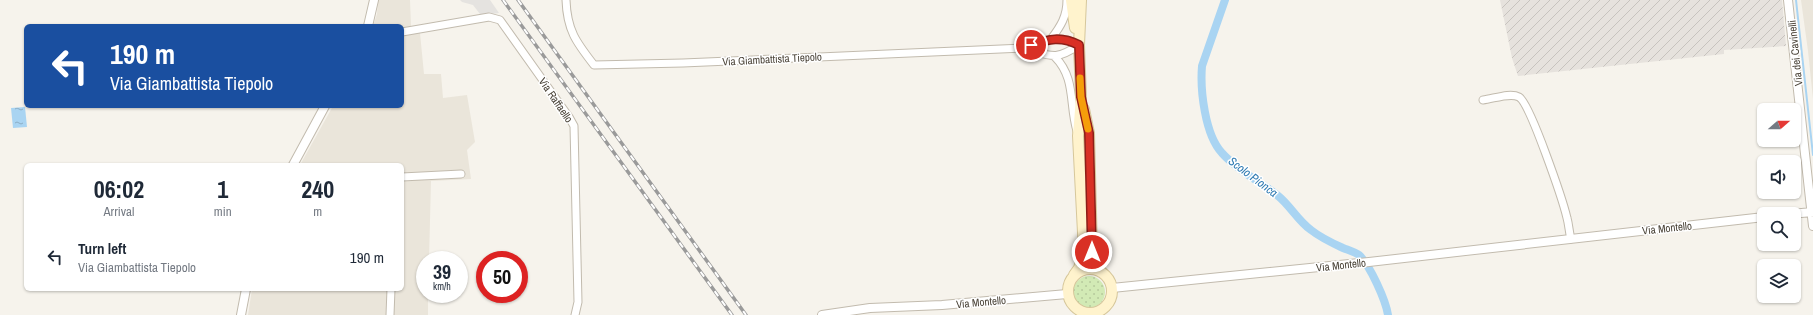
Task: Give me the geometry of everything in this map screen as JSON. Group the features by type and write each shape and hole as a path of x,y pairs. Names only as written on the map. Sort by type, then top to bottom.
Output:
{"main road":[{"path":"1071,0 1079,45"},
{"path":"1081,0 1079,45 1081,97 1078,136 1084,252 1080,268 1068,286 1067,294 1073,306 1081,312 1090,314 1101,313 1109,302 1112,288 1109,281 1096,264 1092,252 1089,133 1081,97"},
{"path":"1074,275 1081,270 1089,269 1102,272"}],"street":[{"path":"368,24 374,0"},
{"name":"Via Giambattista Tiepolo","path":"566,0 567,17 570,30 577,43 594,65 683,64 1023,48 1051,39 1062,38 1079,45"},
{"path":"1051,39 1060,28 1066,16 1067,0"},
{"name":"Via dei Cavinelli","path":"1788,0 1813,226"},
{"name":"Via Raffaello","path":"404,32 489,17 500,20 570,117 574,126 578,302 574,315"},
{"path":"1078,136 1073,120 1069,78 1062,64 1055,57 1069,52 1079,45"},
{"name":"Via Giambattista Tiepolo","path":"1023,48 1055,57"},
{"path":"1483,100 1514,96 1521,98 1534,124 1563,204 1571,239"},
{"path":"294,163 324,108"},
{"path":"404,177 462,174"},
{"path":"1801,213 1812,212"},
{"name":"Via Montello","path":"1112,288 1365,262 1757,218"},
{"path":"241,315 246,291"},
{"path":"390,291 390,315"},
{"name":"Via Montello","path":"822,315 870,308 942,305 1067,294"}],"shaded area":[{"path":"378,0 410,0 411,26 420,33 424,74 441,74 443,98 467,95 475,142 467,150 471,179 431,181 429,251 416,251 416,303 428,303 428,315 248,315 252,291 404,291 404,163 301,163 332,108 404,108 404,24 374,24 377,14"},
{"path":"460,0 490,0 499,13 484,15 480,14 473,5"},
{"path":"1500,0 1782,0 1786,46 1724,50 1724,54 1518,76 1512,58"},
{"path":"1801,0 1813,0 1813,99 1808,51"}],"green space":[{"path":"1086,276 1092,276 1102,283 1105,292 1104,298 1098,305 1092,308 1086,308 1076,301 1073,295 1073,289 1080,279"}],"water":[{"path":"11,108 25,108 27,127 13,128"}],"waterway":[{"name":"Scolo Pionca","path":"1225,0 1202,66 1202,87 1205,112 1211,135 1216,145 1234,165 1282,199 1311,230 1327,240 1359,255 1368,267 1377,284 1388,315"},
{"path":"1796,0 1813,155"}],"railway":[{"path":"503,0 732,315"},
{"path":"518,0 746,315"}],"slow traffic":[{"path":"1080,78 1081,97 1088,129"}],"route":[{"path":"1031,45 1051,39 1062,38 1079,45 1081,97 1089,133 1092,252"}]}
